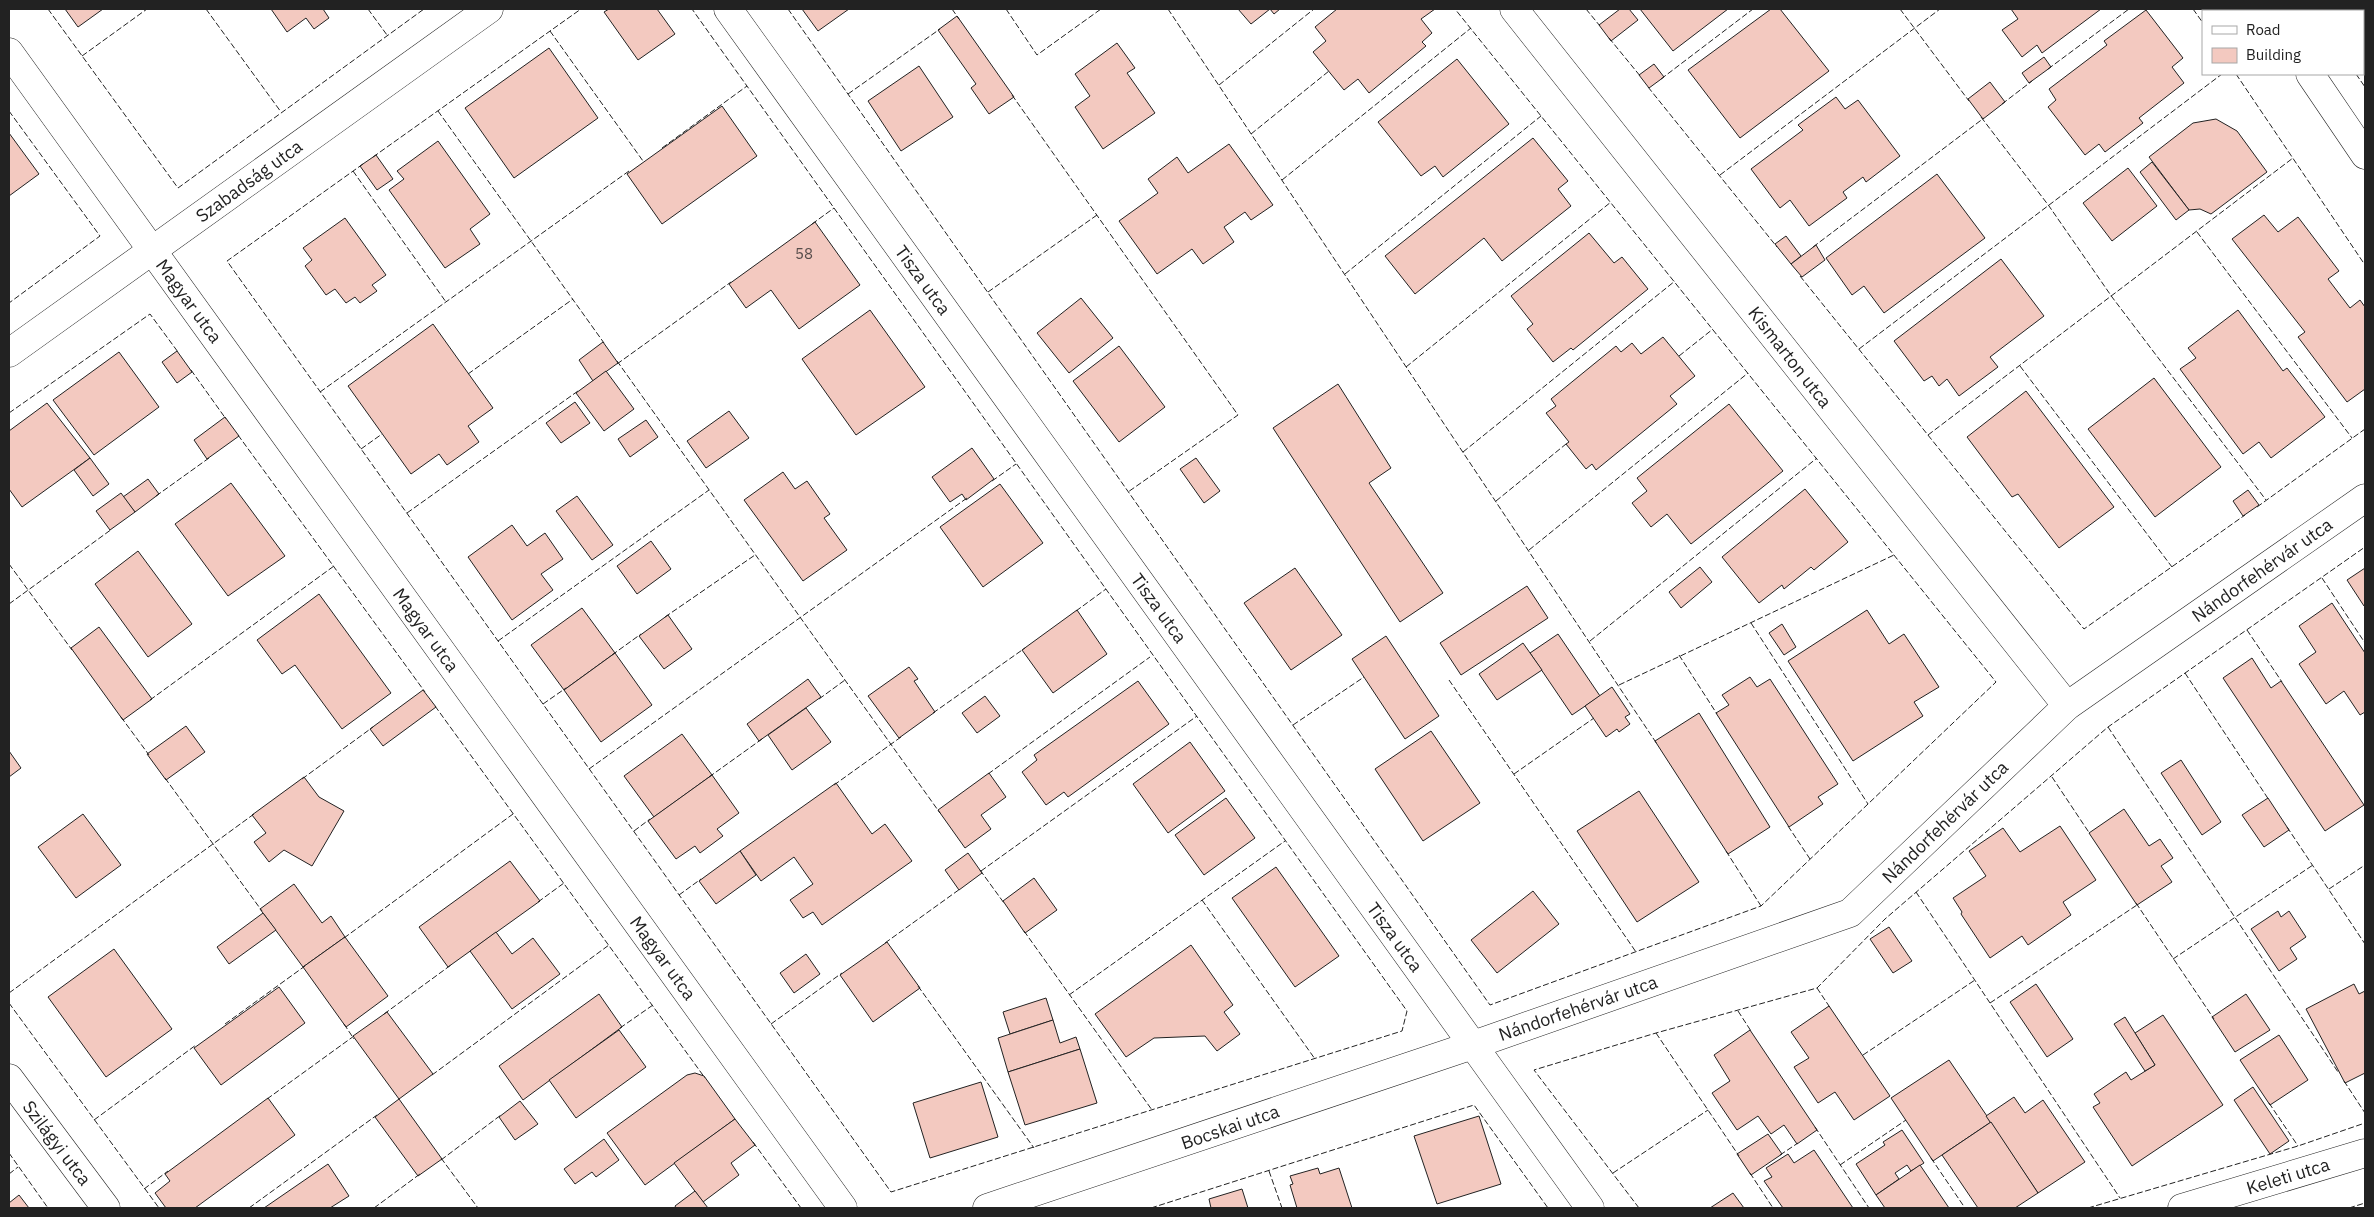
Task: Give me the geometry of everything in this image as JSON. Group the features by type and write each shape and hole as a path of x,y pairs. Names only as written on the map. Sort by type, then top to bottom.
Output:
{"street":[{"name":"Szabadság utca","path":"9,353 489,9"},
{"name":"Tisza utca","path":"728,9 1590,1208"},
{"name":"Kismarton utca","path":"1514,9 2067,706"},
{"name":"Magyar utca","path":"9,52 843,1208"},
{"path":"2311,75 2365,155"},
{"name":"Nándorfehérvár utca","path":"1473,1046 1850,913 2067,706 2365,498"},
{"name":"Bocskai utca","path":"987,1208 1473,1046"},
{"name":"Szilágyi utca","path":"9,1078 106,1208"},
{"name":"Keleti utca","path":"2182,1208 2365,1153"}],"building":[{"path":"65,9 103,9 78,27"},
{"path":"271,9 323,9 329,18 314,29 306,18 287,32"},
{"path":"609,9 657,9 675,34 638,60 604,12"},
{"path":"802,9 849,9 818,31"},
{"path":"1238,9 1270,9 1251,24"},
{"path":"1270,9 1280,9 1274,14"},
{"path":"1337,9 1435,9 1421,19 1432,33 1422,42 1426,46 1369,93 1358,79 1344,90 1313,52 1326,41 1315,27"},
{"path":"1620,9 1629,9 1638,20 1611,41 1599,25"},
{"path":"1640,9 1728,9 1673,51"},
{"path":"1771,9 1780,9 1829,71 1740,138 1688,70"},
{"path":"2011,9 2101,9 2042,53 2037,45 2022,57 2002,30 2018,19"},
{"path":"2365,9 2365,32 2364,10 2350,10"},
{"path":"2146,10 2183,58 2172,67 2184,83 2139,118 2143,123 2105,152 2099,144 2085,155 2048,107 2056,100 2049,89 2107,45 2104,41"},
{"path":"957,16 1014,97 989,114 971,88 976,84 938,30"},
{"path":"1117,43 1135,68 1127,73 1155,113 1103,149 1075,107 1090,96 1075,74"},
{"path":"549,48 598,118 514,178 465,108"},
{"path":"2044,57 2051,67 2029,83 2022,73"},
{"path":"1457,59 1509,124 1443,177 1435,166 1421,176 1378,122"},
{"path":"1654,64 1664,77 1649,88 1639,75"},
{"path":"919,66 953,117 901,151 868,101"},
{"path":"1990,82 2005,102 1983,119 1968,99"},
{"path":"1836,97 1845,109 1858,100 1900,156 1866,182 1863,177 1843,192 1847,198 1809,226 1790,200 1780,208 1751,169 1803,130 1798,125"},
{"path":"722,106 757,156 662,224 627,174"},
{"path":"2216,119 2237,131 2267,172 2211,214 2200,209 2189,210 2149,157 2193,123"},
{"path":"9,133 39,174 9,196"},
{"path":"1533,138 1568,181 1558,189 1571,206 1502,261 1484,238 1415,294 1385,256"},
{"path":"438,141 490,214 470,229 480,244 445,268 389,190 404,179 397,171"},
{"path":"1229,144 1273,205 1251,220 1245,212 1224,227 1234,242 1203,264 1192,249 1157,274 1119,221 1158,193 1148,179 1177,157 1188,173"},
{"path":"376,155 393,179 377,190 360,166"},
{"path":"2152,162 2189,210 2176,220 2140,172"},
{"path":"2128,168 2157,206 2112,241 2083,203"},
{"path":"1937,174 1985,238 1884,313 1864,286 1852,295 1826,258"},
{"path":"2264,215 2278,232 2298,217 2339,271 2328,279 2350,308 2360,300 2365,307 2365,389 2347,402 2298,337 2305,332 2232,239"},
{"path":"345,218 386,275 372,285 377,291 360,303 355,297 346,303 335,289 326,295 305,266 312,260 303,248"},
{"path":"815,222 860,285 799,329 771,290 746,308 729,284"},
{"path":"1589,233 1614,263 1622,257 1648,289 1573,350 1571,348 1553,362 1527,329 1533,324 1511,296"},
{"path":"1786,236 1801,256 1791,264 1775,244"},
{"path":"1816,245 1825,260 1802,277 1791,264"},
{"path":"2001,259 2044,316 1990,357 1998,367 1959,396 1947,379 1939,386 1932,376 1924,381 1894,341"},
{"path":"1081,298 1113,338 1069,373 1037,333"},
{"path":"870,310 925,387 856,435 802,359"},
{"path":"2238,310 2283,371 2287,368 2325,417 2271,458 2259,442 2243,454 2180,369 2196,358 2188,348"},
{"path":"433,324 493,408 468,426 479,442 447,465 439,454 411,474 348,386"},
{"path":"1663,337 1695,376 1670,396 1677,404 1596,470 1592,464 1586,469 1566,444 1569,442 1546,413 1556,406 1551,399 1616,346 1621,352 1632,343 1641,354"},
{"path":"603,342 618,363 593,381 579,360"},
{"path":"1119,346 1165,407 1119,442 1073,381"},
{"path":"177,351 192,372 177,383 162,362"},
{"path":"119,352 159,407 94,455 53,400"},
{"path":"606,371 634,409 604,431 576,393"},
{"path":"2154,378 2221,467 2155,517 2088,429"},
{"path":"1338,384 1391,468 1369,483 1443,593 1400,622 1273,428"},
{"path":"2026,391 2114,507 2059,548 2018,494 2012,497 1967,437"},
{"path":"575,402 590,423 561,443 546,423"},
{"path":"47,403 90,458 22,507 9,489 9,431"},
{"path":"1729,404 1783,471 1691,544 1667,514 1651,527 1632,503 1647,491 1637,478"},
{"path":"729,411 749,438 706,468 687,441"},
{"path":"225,417 239,436 207,459 194,440"},
{"path":"646,420 658,437 630,457 618,439"},
{"path":"972,448 994,479 966,500 962,494 950,502 932,477"},
{"path":"90,458 109,484 93,496 74,470"},
{"path":"1196,458 1220,491 1204,503 1180,469"},
{"path":"783,472 795,489 807,481 830,514 824,518 847,550 803,581 744,500"},
{"path":"148,479 159,494 135,512 123,497"},
{"path":"231,483 285,556 228,596 175,524"},
{"path":"1000,484 1043,543 983,587 940,527"},
{"path":"1805,489 1848,542 1814,570 1811,567 1784,589 1782,585 1759,603 1722,557"},
{"path":"2248,490 2259,505 2243,516 2233,501"},
{"path":"121,493 135,512 110,530 96,511"},
{"path":"577,496 613,545 592,560 556,511"},
{"path":"512,525 527,546 545,533 563,559 541,574 553,590 512,620 468,557"},
{"path":"651,541 671,569 637,594 617,566"},
{"path":"138,551 192,624 148,657 95,584"},
{"path":"1700,567 1712,582 1681,608 1669,592"},
{"path":"1295,568 1342,635 1291,670 1244,603"},
{"path":"2365,568 2365,605 2364,606 2347,580"},
{"path":"1527,586 1548,618 1461,675 1440,643"},
{"path":"319,594 391,693 342,729 295,665 282,674 257,640"},
{"path":"2332,603 2365,653 2365,712 2360,715 2344,691 2326,704 2299,664 2316,652 2299,626"},
{"path":"582,608 615,653 564,690 531,645"},
{"path":"1077,610 1107,654 1053,693 1022,650"},
{"path":"1867,610 1889,644 1904,634 1939,687 1914,702 1923,716 1853,761 1788,661"},
{"path":"668,615 692,649 664,669 639,636"},
{"path":"1782,624 1796,647 1784,655 1769,633"},
{"path":"99,627 152,699 123,720 71,648"},
{"path":"1558,634 1600,696 1572,715 1530,653"},
{"path":"1386,636 1439,716 1405,739 1352,659"},
{"path":"1523,643 1542,670 1497,700 1479,674"},
{"path":"615,653 652,705 601,742 564,690"},
{"path":"2252,658 2271,688 2281,681 2364,805 2325,831 2223,678"},
{"path":"909,667 918,679 914,681 935,712 899,738 868,696"},
{"path":"1750,677 1757,687 1770,679 1838,784 1818,797 1823,804 1789,827 1716,713 1729,705 1722,695"},
{"path":"808,679 821,697 759,741 747,724"},
{"path":"1138,681 1169,724 1068,797 1064,792 1046,805 1022,772 1037,760 1034,755"},
{"path":"1612,687 1630,714 1625,717 1630,724 1619,732 1617,729 1606,737 1585,706"},
{"path":"423,690 436,707 383,746 370,729"},
{"path":"985,696 1000,716 977,733 962,713"},
{"path":"806,708 831,742 792,770 768,735"},
{"path":"1699,713 1770,827 1728,854 1655,741"},
{"path":"186,726 205,752 166,780 147,754"},
{"path":"1431,731 1480,803 1423,841 1375,769"},
{"path":"682,734 712,775 654,817 624,776"},
{"path":"1190,742 1225,791 1168,833 1133,784"},
{"path":"9,751 21,768 9,777"},
{"path":"2181,760 2221,822 2202,835 2161,773"},
{"path":"989,773 1006,797 981,815 991,829 965,848 938,810"},
{"path":"712,775 739,813 717,829 723,836 700,853 695,846 676,859 648,821"},
{"path":"304,777 319,797 344,811 312,866 284,850 269,862 254,842 266,833 252,815"},
{"path":"836,783 872,834 885,824 912,861 822,925 813,912 803,918 790,900 813,884 794,857 761,881 740,851"},
{"path":"1639,791 1699,882 1637,922 1577,831"},
{"path":"1226,798 1255,838 1204,875 1175,835"},
{"path":"2268,798 2289,830 2264,847 2242,815"},
{"path":"2124,809 2149,846 2160,839 2173,858 2161,866 2172,882 2137,905 2089,833"},
{"path":"83,814 121,865 76,898 38,847"},
{"path":"2060,826 2096,880 2063,902 2071,915 2028,945 2022,936 1990,958 1961,914 1962,912 1953,898 1986,876 1969,851 2003,828 2020,852"},
{"path":"740,851 756,875 716,904 699,881"},
{"path":"968,853 982,873 959,890 945,870"},
{"path":"510,861 540,901 448,967 419,927"},
{"path":"1276,867 1339,956 1295,987 1232,898"},
{"path":"1034,878 1057,910 1025,933 1003,901"},
{"path":"294,884 322,923 331,916 345,937 303,967 260,909"},
{"path":"1533,891 1559,924 1497,973 1471,940"},
{"path":"2278,911 2281,917 2289,911 2306,937 2290,948 2297,959 2279,971 2251,929"},
{"path":"263,913 276,930 229,964 217,947"},
{"path":"1889,927 1912,961 1893,973 1870,939"},
{"path":"496,932 512,954 533,938 560,974 512,1009 470,951"},
{"path":"345,937 388,996 346,1027 303,967"},
{"path":"887,942 920,988 873,1022 840,975"},
{"path":"1191,945 1233,1005 1224,1012 1240,1034 1217,1051 1205,1036 1154,1038 1126,1057 1095,1014"},
{"path":"114,949 172,1029 106,1077 48,997"},
{"path":"806,954 820,974 794,993 780,973"},
{"path":"2036,984 2073,1039 2047,1057 2010,1002"},
{"path":"2354,984 2359,994 2365,991 2365,1073 2345,1083 2306,1009"},
{"path":"279,987 305,1023 221,1085 194,1048"},
{"path":"599,994 622,1027 523,1100 499,1066"},
{"path":"2246,994 2270,1030 2235,1052 2212,1017"},
{"path":"1046,998 1053,1020 1010,1034 1003,1012"},
{"path":"1829,1006 1890,1096 1854,1120 1835,1092 1818,1103 1794,1067 1809,1058 1791,1032"},
{"path":"387,1012 433,1074 399,1099 353,1036"},
{"path":"2163,1015 2223,1105 2132,1166 2093,1107 2100,1103 2094,1094 2126,1072 2131,1080 2155,1065 2135,1033"},
{"path":"2125,1017 2155,1065 2145,1071 2114,1024"},
{"path":"1053,1020 1060,1043 1076,1037 1080,1049 1008,1072 998,1038"},
{"path":"619,1030 646,1067 576,1118 549,1080"},
{"path":"1750,1030 1817,1130 1797,1144 1784,1125 1771,1134 1758,1116 1737,1130 1712,1093 1730,1081 1714,1055"},
{"path":"2279,1035 2308,1080 2270,1105 2240,1060"},
{"path":"1080,1049 1097,1103 1025,1125 1008,1072"},
{"path":"1949,1060 1991,1122 1933,1161 1891,1098"},
{"path":"695,1073 704,1076 735,1119 645,1185 607,1133 687,1075"},
{"path":"981,1082 998,1137 930,1158 913,1103"},
{"path":"2253,1087 2289,1141 2270,1154 2234,1100"},
{"path":"2014,1097 2025,1113 2043,1100 2085,1162 2038,1193 1986,1116"},
{"path":"268,1098 295,1135 195,1208 166,1208 155,1193 170,1181 165,1174"},
{"path":"399,1099 442,1159 418,1176 375,1117"},
{"path":"520,1101 538,1124 515,1140 499,1117"},
{"path":"1479,1116 1501,1184 1437,1204 1414,1136"},
{"path":"735,1119 755,1145 731,1163 739,1175 703,1202 674,1163"},
{"path":"1991,1122 2038,1193 2015,1208 1978,1208 1942,1155"},
{"path":"1902,1130 1924,1163 1911,1171 1907,1165 1895,1173 1899,1179 1876,1195 1856,1164 1885,1145 1883,1142"},
{"path":"1768,1134 1782,1154 1751,1175 1737,1154"},
{"path":"604,1139 619,1160 596,1177 592,1172 575,1184 564,1169"},
{"path":"1814,1150 1853,1208 1783,1208 1764,1181 1772,1177 1766,1168 1788,1154 1794,1163"},
{"path":"328,1164 349,1196 330,1208 264,1208"},
{"path":"1920,1165 1949,1208 1885,1208 1876,1195"},
{"path":"1318,1168 1320,1174 1339,1168 1352,1208 1297,1208 1290,1185 1293,1184 1290,1176"},
{"path":"1242,1189 1248,1208 1211,1208 1209,1199"},
{"path":"695,1191 708,1208 676,1208 675,1206"},
{"path":"1733,1193 1744,1208 1710,1208"},
{"path":"19,1195 29,1208 9,1208 9,1203"}],"fence":[{"path":"48,9 178,188 424,9"},
{"path":"82,56 147,9"},
{"path":"206,9 281,112"},
{"path":"368,9 387,35"},
{"path":"373,157 581,9"},
{"path":"363,164 227,261 891,1192 1402,1031 1407,1011 692,9"},
{"path":"788,9 1490,1005 1761,906 1996,682 1455,9"},
{"path":"952,9 959,19"},
{"path":"1006,9 1037,55 1101,9"},
{"path":"1168,9 1657,744"},
{"path":"1219,85 1314,9"},
{"path":"1586,9 1600,26"},
{"path":"1661,79 1753,9"},
{"path":"1900,9 1969,101"},
{"path":"1720,175 1940,9"},
{"path":"2048,69 2129,9"},
{"path":"2193,9 2202,22"},
{"path":"1282,180 1471,28"},
{"path":"848,94 940,29"},
{"path":"550,31 643,161"},
{"path":"1609,38 1641,77"},
{"path":"1251,134 1329,71"},
{"path":"1859,349 2221,75"},
{"path":"2237,75 2365,265"},
{"path":"2357,75 2365,87"},
{"path":"2002,104 2032,81"},
{"path":"662,148 747,86"},
{"path":"1648,87 1777,247"},
{"path":"1012,95 1238,415 1128,492"},
{"path":"9,111 100,236 9,303"},
{"path":"438,111 604,343"},
{"path":"1345,274 1541,116"},
{"path":"1981,117 2049,206 2112,297 2266,500"},
{"path":"1813,247 1984,118"},
{"path":"1928,435 2293,158"},
{"path":"353,171 446,302"},
{"path":"320,392 629,171"},
{"path":"1406,367 1611,202"},
{"path":"812,224 834,208"},
{"path":"988,292 1097,215"},
{"path":"2197,232 2352,438"},
{"path":"1800,276 2084,629 2245,515"},
{"path":"1463,452 1675,281"},
{"path":"617,364 731,282"},
{"path":"468,374 573,299"},
{"path":"9,413 150,314 178,352"},
{"path":"1679,356 1713,329"},
{"path":"617,361 940,813"},
{"path":"2020,366 2172,567"},
{"path":"191,370 226,419"},
{"path":"1529,550 1748,373"},
{"path":"407,513 578,391"},
{"path":"2257,507 2365,429"},
{"path":"361,449 382,434"},
{"path":"238,435 425,692"},
{"path":"1496,501 1566,444"},
{"path":"156,496 209,458"},
{"path":"1590,641 1817,458"},
{"path":"992,481 1016,464"},
{"path":"498,641 709,490"},
{"path":"589,769 967,498"},
{"path":"9,604 112,529"},
{"path":"1639,1208 1534,1070 1656,1033 1817,988 1885,919 2108,727 2365,547"},
{"path":"665,617 755,555"},
{"path":"1619,685 1894,555"},
{"path":"9,564 72,650"},
{"path":"150,700 334,566"},
{"path":"2322,578 2365,643"},
{"path":"1076,611 1106,589"},
{"path":"1751,623 1868,804"},
{"path":"2247,630 2282,682"},
{"path":"612,655 641,634"},
{"path":"933,713 1025,648"},
{"path":"1679,655 1717,714"},
{"path":"988,774 1150,657"},
{"path":"2185,673 2269,800"},
{"path":"1293,725 1364,677"},
{"path":"819,699 845,680"},
{"path":"1449,680 1636,952"},
{"path":"543,704 566,688"},
{"path":"435,706 705,1078"},
{"path":"981,871 1197,716"},
{"path":"121,717 149,755"},
{"path":"1514,774 1594,718"},
{"path":"302,779 373,727"},
{"path":"2108,727 2338,1072"},
{"path":"834,785 901,737"},
{"path":"709,777 762,739"},
{"path":"2052,777 2090,834"},
{"path":"165,778 262,911"},
{"path":"9,993 254,814"},
{"path":"344,938 513,814"},
{"path":"634,831 650,819"},
{"path":"1788,826 1810,859"},
{"path":"2287,827 2365,944"},
{"path":"1069,995 1285,841"},
{"path":"1726,851 1761,906"},
{"path":"2173,959 2313,865"},
{"path":"2329,889 2365,865"},
{"path":"980,870 1004,903"},
{"path":"679,895 701,879"},
{"path":"538,902 564,883"},
{"path":"885,943 960,889"},
{"path":"1916,892 2120,1198"},
{"path":"1202,900 1315,1059"},
{"path":"2136,903 2214,1019"},
{"path":"1990,1003 2137,905"},
{"path":"1024,931 1152,1110"},
{"path":"432,1075 609,945"},
{"path":"384,1014 451,965"},
{"path":"225,1024 305,966"},
{"path":"771,1024 842,973"},
{"path":"1863,1055 1975,980"},
{"path":"918,986 1034,1148"},
{"path":"1817,988 1831,1009"},
{"path":"9,1003 159,1208"},
{"path":"620,1028 653,1005"},
{"path":"1738,1011 1751,1031"},
{"path":"344,1024 354,1039"},
{"path":"1656,1033 1739,1156"},
{"path":"267,1099 354,1036"},
{"path":"94,1120 196,1045"},
{"path":"2344,1081 2365,1113"},
{"path":"2269,1103 2298,1146"},
{"path":"1151,1208 1474,1105 1548,1208"},
{"path":"1613,1173 1708,1110"},
{"path":"249,1208 377,1115"},
{"path":"441,1160 501,1115"},
{"path":"1840,1165 1906,1120"},
{"path":"2088,1208 2298,1146 2365,1123"},
{"path":"1815,1127 1869,1208"},
{"path":"753,1142 801,1208"},
{"path":"1780,1155 1798,1143"},
{"path":"9,1153 48,1208"},
{"path":"441,1158 478,1208"},
{"path":"1931,1158 1965,1208"},
{"path":"9,1174 18,1167"},
{"path":"144,1189 168,1171"},
{"path":"1269,1171 1282,1208"},
{"path":"1750,1173 1773,1208"},
{"path":"374,1208 420,1174"},
{"path":"2349,1208 2365,1203"}]}
